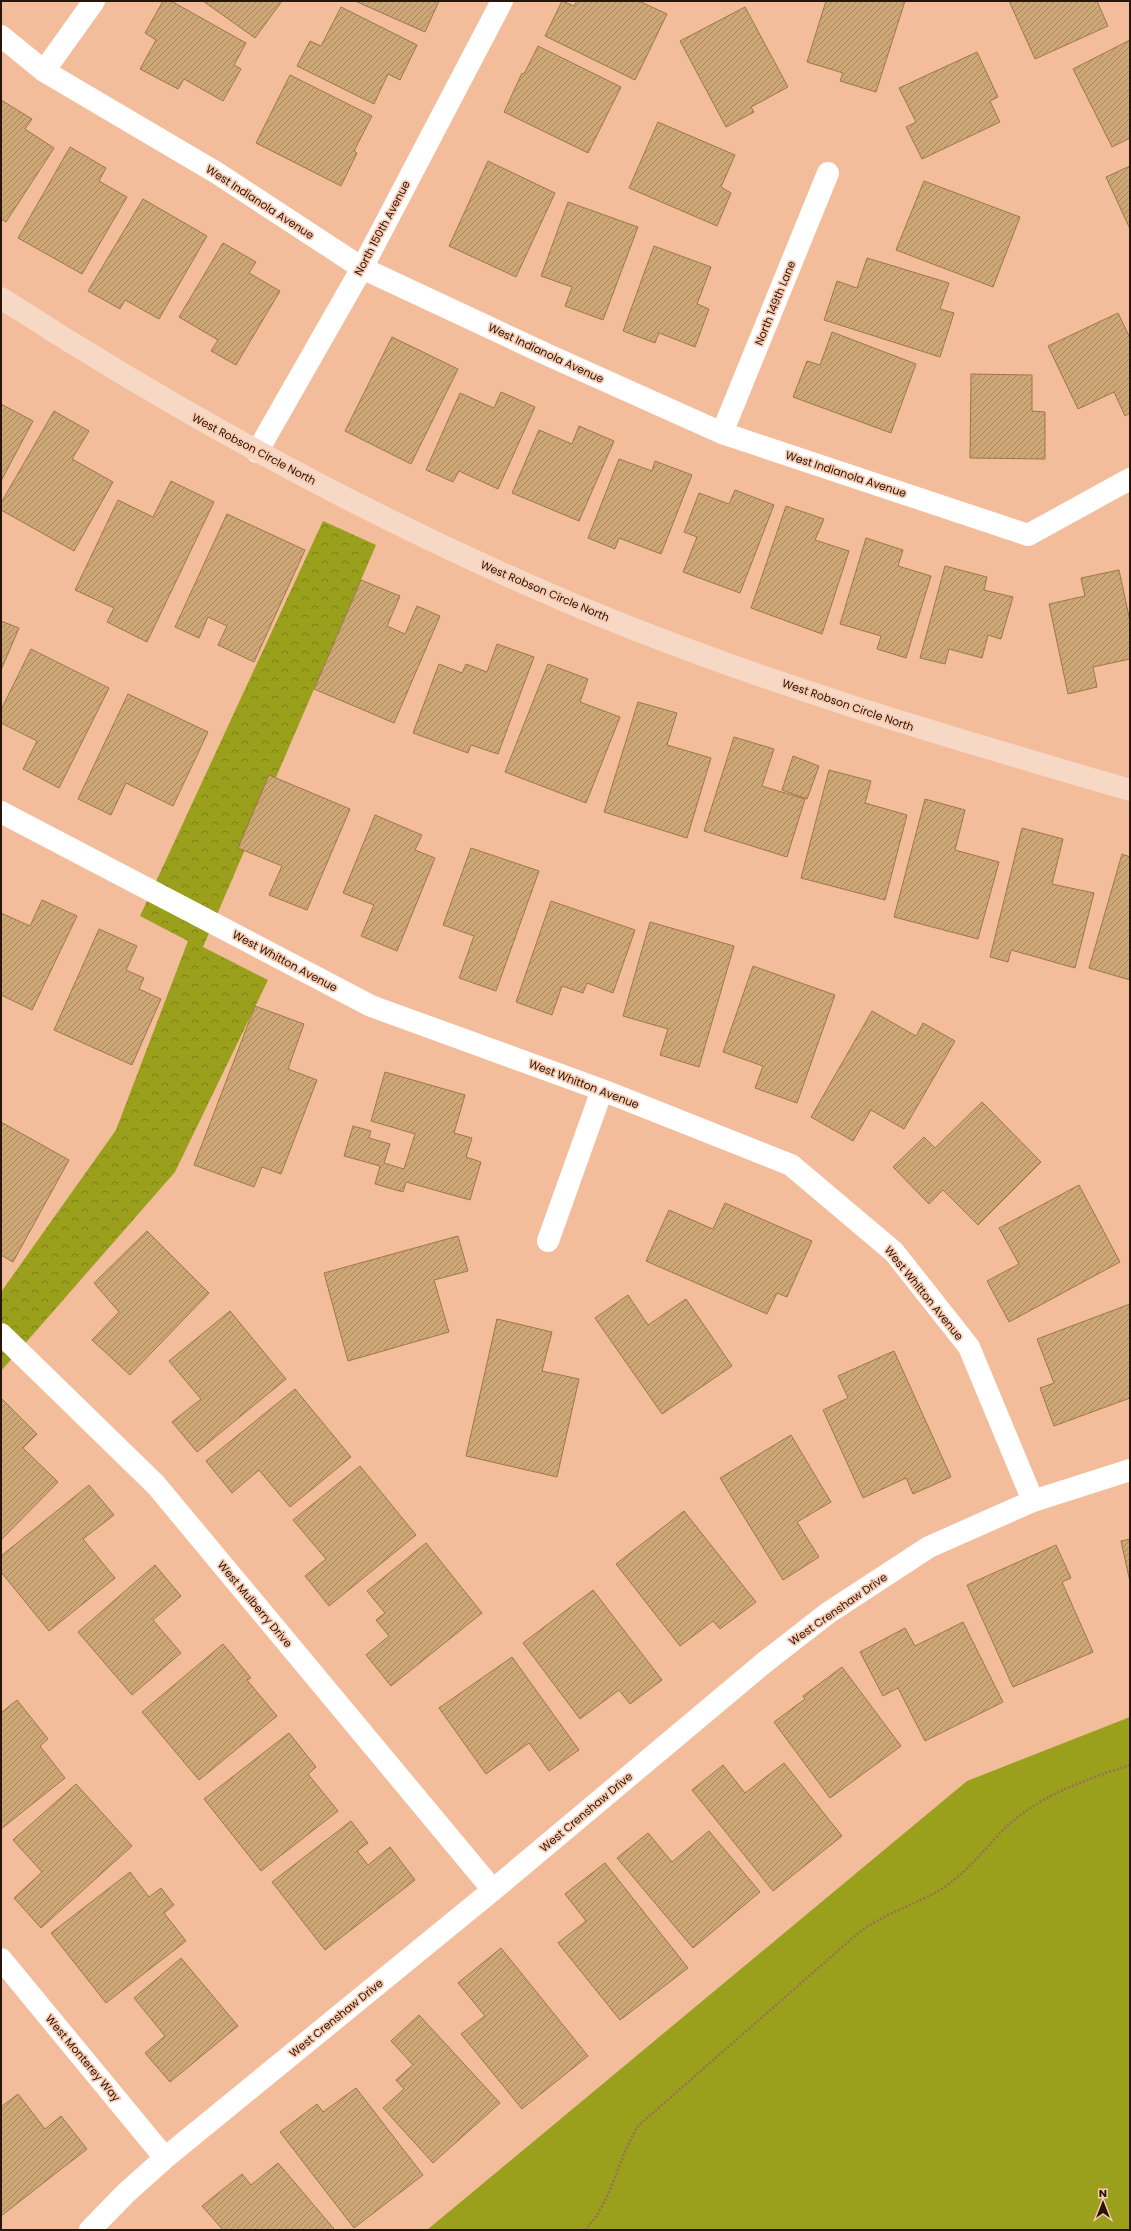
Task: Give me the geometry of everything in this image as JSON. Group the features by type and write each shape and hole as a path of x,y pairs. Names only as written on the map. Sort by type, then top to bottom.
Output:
{"street":[{"path":"44,71 94,1"},
{"name":"North 150th Avenue","path":"257,452 362,268 502,1"},
{"name":"West Indianola Avenue","path":"1,36 44,71 217,173 362,268 548,355 722,433 1028,534 1130,479"},
{"name":"North 149th Lane","path":"722,433 828,173"},
{"name":"West Robson Circle North","path":"1,298 81,350 257,452 485,566 572,604 697,653 921,729 1130,790"},
{"name":"West Whitton Avenue","path":"1,812 371,1006 602,1090 791,1165 894,1252 968,1347 1034,1501"},
{"path":"548,1241 602,1090"},
{"name":"West Mulberry Drive","path":"1,1334 156,1485 493,1890"},
{"name":"West Crenshaw Drive","path":"90,2230 126,2193 165,2158 493,1890 765,1662 828,1613 929,1547 1034,1501 1130,1470"},
{"name":"West Monterey Way","path":"1,1959 165,2158"}],"path":[{"path":"585,2230 603,2205 630,2140 639,2126 870,1923 918,1901 952,1882 1003,1830 1024,1812 1049,1796 1074,1785 1130,1765"}],"green space":[{"path":"323,521 376,545 203,947 268,980 175,1172 1,1371 1,1292 116,1130 188,941 140,916"},
{"path":"1130,1717 1130,2230 427,2230 967,1781"}],"building":[{"path":"163,1 171,1 246,43 234,65 241,69 223,101 184,79 178,89 140,69 156,40 145,33"},
{"path":"203,1 282,1 255,38"},
{"path":"355,1 439,1 425,32"},
{"path":"562,1 574,6 577,1 639,1 667,14 635,80 545,36"},
{"path":"826,1 905,1 876,92 840,81 843,73 807,62"},
{"path":"1009,1 1097,1 1108,26 1035,59"},
{"path":"341,7 417,45 400,80 388,74 374,104 297,66 310,41 321,46"},
{"path":"745,7 788,87 751,107 754,112 726,127 680,41"},
{"path":"1130,40 1130,138 1112,147 1073,69"},
{"path":"538,46 621,87 588,153 504,112 522,73 524,74"},
{"path":"977,52 998,97 990,101 1000,122 922,159 906,127 916,122 899,88"},
{"path":"290,75 372,116 354,151 357,153 341,186 256,143"},
{"path":"1,100 32,119 25,129 54,148 6,222 1,219"},
{"path":"658,122 735,155 721,187 731,193 717,226 629,188"},
{"path":"70,147 106,168 99,181 127,197 82,274 18,238"},
{"path":"488,161 555,193 516,277 449,246"},
{"path":"1130,166 1130,229 1106,177"},
{"path":"924,181 1020,217 993,287 896,250"},
{"path":"143,199 207,236 159,319 125,300 120,309 88,291"},
{"path":"568,202 638,227 603,320 565,306 572,287 541,276"},
{"path":"223,243 256,262 249,273 280,291 236,365 211,351 218,340 179,317"},
{"path":"654,246 711,267 697,304 709,309 695,347 659,333 655,343 623,331"},
{"path":"867,258 949,283 940,309 954,313 940,357 824,320 837,281 857,288"},
{"path":"1118,313 1130,338 1130,413 1125,416 1114,392 1078,409 1048,346"},
{"path":"832,332 916,364 891,433 793,397 807,361 820,365"},
{"path":"392,337 458,369 411,464 345,431"},
{"path":"971,374 1032,375 1032,411 1045,412 1045,459 970,458"},
{"path":"501,392 535,407 498,489 459,471 453,482 426,470 460,393 494,408"},
{"path":"1,404 33,421 1,481"},
{"path":"54,411 89,431 72,459 113,482 74,551 1,510 1,503"},
{"path":"579,426 614,441 579,521 512,493 539,430 572,444"},
{"path":"619,459 652,471 655,461 692,475 661,554 619,538 615,549 588,538"},
{"path":"171,481 214,502 147,642 107,622 114,608 75,590 118,500 153,517"},
{"path":"735,490 774,505 740,593 683,572 697,537 684,532 699,493 729,504"},
{"path":"786,506 824,519 815,540 849,551 822,634 751,608"},
{"path":"227,514 305,550 254,662 218,645 227,626 208,617 199,638 175,627"},
{"path":"866,538 903,550 898,566 931,576 906,658 877,649 881,636 840,624"},
{"path":"945,566 987,577 984,590 1013,597 1001,639 988,635 982,658 949,649 945,664 920,658"},
{"path":"1119,570 1130,621 1130,659 1093,667 1097,687 1068,694 1049,604 1085,596 1081,578"},
{"path":"361,580 400,596 387,626 405,634 417,606 440,616 394,723 314,689"},
{"path":"1,621 19,628 1,670"},
{"path":"497,644 534,657 498,754 471,745 468,753 413,733 439,664 462,673 466,664 487,672"},
{"path":"31,649 109,688 59,788 23,769 37,741 1,723 1,710"},
{"path":"548,664 588,679 580,702 620,717 586,803 505,772"},
{"path":"128,694 208,732 173,806 126,783 111,815 78,799"},
{"path":"638,702 677,713 667,745 711,758 687,838 604,812"},
{"path":"734,737 774,749 762,786 805,799 787,857 704,831"},
{"path":"793,756 819,766 807,799 782,790"},
{"path":"829,770 871,781 865,803 907,815 885,900 801,878"},
{"path":"269,775 350,809 307,910 269,895 282,866 238,848"},
{"path":"925,799 965,810 955,850 999,862 978,939 894,917"},
{"path":"375,815 422,835 415,850 435,858 397,951 361,936 374,905 343,893"},
{"path":"1022,828 1063,839 1052,884 1094,893 1075,968 1011,950 1008,962 990,957"},
{"path":"471,848 539,871 496,991 459,978 474,936 443,925"},
{"path":"1122,854 1130,857 1130,980 1089,968"},
{"path":"42,900 77,916 32,1010 1,995 1,913 30,926"},
{"path":"551,901 635,930 613,993 587,983 583,993 562,986 552,1015 516,1002"},
{"path":"650,922 734,946 699,1067 660,1055 668,1029 623,1016"},
{"path":"99,929 137,946 126,970 144,978 139,989 161,999 132,1065 54,1030"},
{"path":"753,966 835,995 797,1103 755,1088 763,1066 723,1052"},
{"path":"255,1006 304,1024 288,1069 317,1080 281,1174 262,1167 254,1187 194,1165"},
{"path":"872,1011 916,1036 923,1023 955,1041 904,1129 871,1110 853,1141 811,1117"},
{"path":"385,1072 465,1095 454,1133 472,1138 466,1157 481,1162 470,1200 406,1182 403,1192 375,1184 380,1166 344,1156 353,1126 371,1131 369,1138 390,1144 384,1163 404,1169 415,1134 371,1121"},
{"path":"982,1102 1041,1162 978,1225 943,1190 929,1204 893,1167 924,1137 935,1148"},
{"path":"1,1122 69,1160 13,1262 1,1255"},
{"path":"1079,1185 1120,1262 1009,1322 987,1281 1019,1264 999,1228"},
{"path":"725,1203 812,1241 787,1297 777,1293 767,1314 646,1261 669,1210 713,1229"},
{"path":"147,1231 209,1293 130,1375 92,1340 119,1312 94,1283"},
{"path":"458,1236 468,1271 434,1280 449,1332 348,1361 324,1273"},
{"path":"628,1295 648,1325 686,1299 732,1366 662,1414 595,1318"},
{"path":"1130,1304 1130,1398 1054,1426 1040,1388 1054,1383 1037,1339"},
{"path":"230,1311 286,1379 197,1452 172,1422 201,1399 169,1361"},
{"path":"497,1319 552,1332 542,1371 579,1379 557,1477 466,1456"},
{"path":"894,1351 951,1477 913,1494 906,1478 863,1498 823,1410 848,1398 838,1376"},
{"path":"295,1389 351,1457 290,1507 259,1470 232,1493 206,1461"},
{"path":"1,1398 37,1434 23,1448 58,1482 1,1540"},
{"path":"791,1435 831,1502 797,1522 819,1557 783,1580 720,1478"},
{"path":"360,1466 416,1535 329,1606 305,1576 326,1559 293,1520"},
{"path":"89,1485 114,1515 83,1539 115,1578 49,1631 1,1572 1,1556"},
{"path":"684,1511 756,1602 720,1629 713,1621 680,1646 616,1564"},
{"path":"1130,1539 1130,1582 1121,1541"},
{"path":"426,1543 482,1613 391,1686 366,1655 389,1636 376,1620 385,1613 367,1591"},
{"path":"1056,1545 1071,1578 1062,1582 1093,1652 1013,1687 967,1585"},
{"path":"155,1565 181,1596 153,1620 181,1653 132,1695 78,1632"},
{"path":"593,1590 662,1680 630,1704 619,1690 580,1719 523,1643"},
{"path":"963,1622 1003,1702 925,1741 898,1688 883,1696 860,1652 905,1628 915,1646"},
{"path":"223,1644 251,1678 247,1680 277,1716 199,1780 142,1712"},
{"path":"512,1657 579,1750 549,1771 529,1743 486,1774 439,1708"},
{"path":"842,1667 901,1746 830,1798 774,1722 805,1699 803,1696"},
{"path":"17,1700 48,1739 40,1746 65,1778 1,1829 1,1713"},
{"path":"289,1733 316,1767 308,1774 338,1811 261,1871 204,1799"},
{"path":"784,1763 842,1836 773,1891 692,1790 723,1765 745,1793"},
{"path":"76,1784 132,1846 41,1928 14,1898 42,1872 13,1840"},
{"path":"351,1821 368,1843 357,1851 368,1865 390,1847 415,1880 325,1950 272,1882"},
{"path":"709,1831 760,1892 693,1948 617,1858 648,1833 672,1862"},
{"path":"605,1863 688,1968 620,2020 558,1943 586,1921 565,1894"},
{"path":"130,1872 149,1897 161,1888 174,1905 164,1913 186,1941 106,2003 51,1933"},
{"path":"501,1948 588,2056 522,2109 461,2034 485,2016 458,1983"},
{"path":"181,1958 238,2026 170,2082 145,2053 165,2036 134,1998"},
{"path":"419,2015 500,2103 433,2163 383,2108 404,2089 396,2080 413,2065 391,2041"},
{"path":"356,2088 423,2175 354,2228 280,2132 317,2104 323,2112"},
{"path":"18,2094 45,2129 61,2116 87,2149 1,2216 1,2107"},
{"path":"278,2163 335,2230 223,2230 202,2206 242,2174 251,2185"}]}
